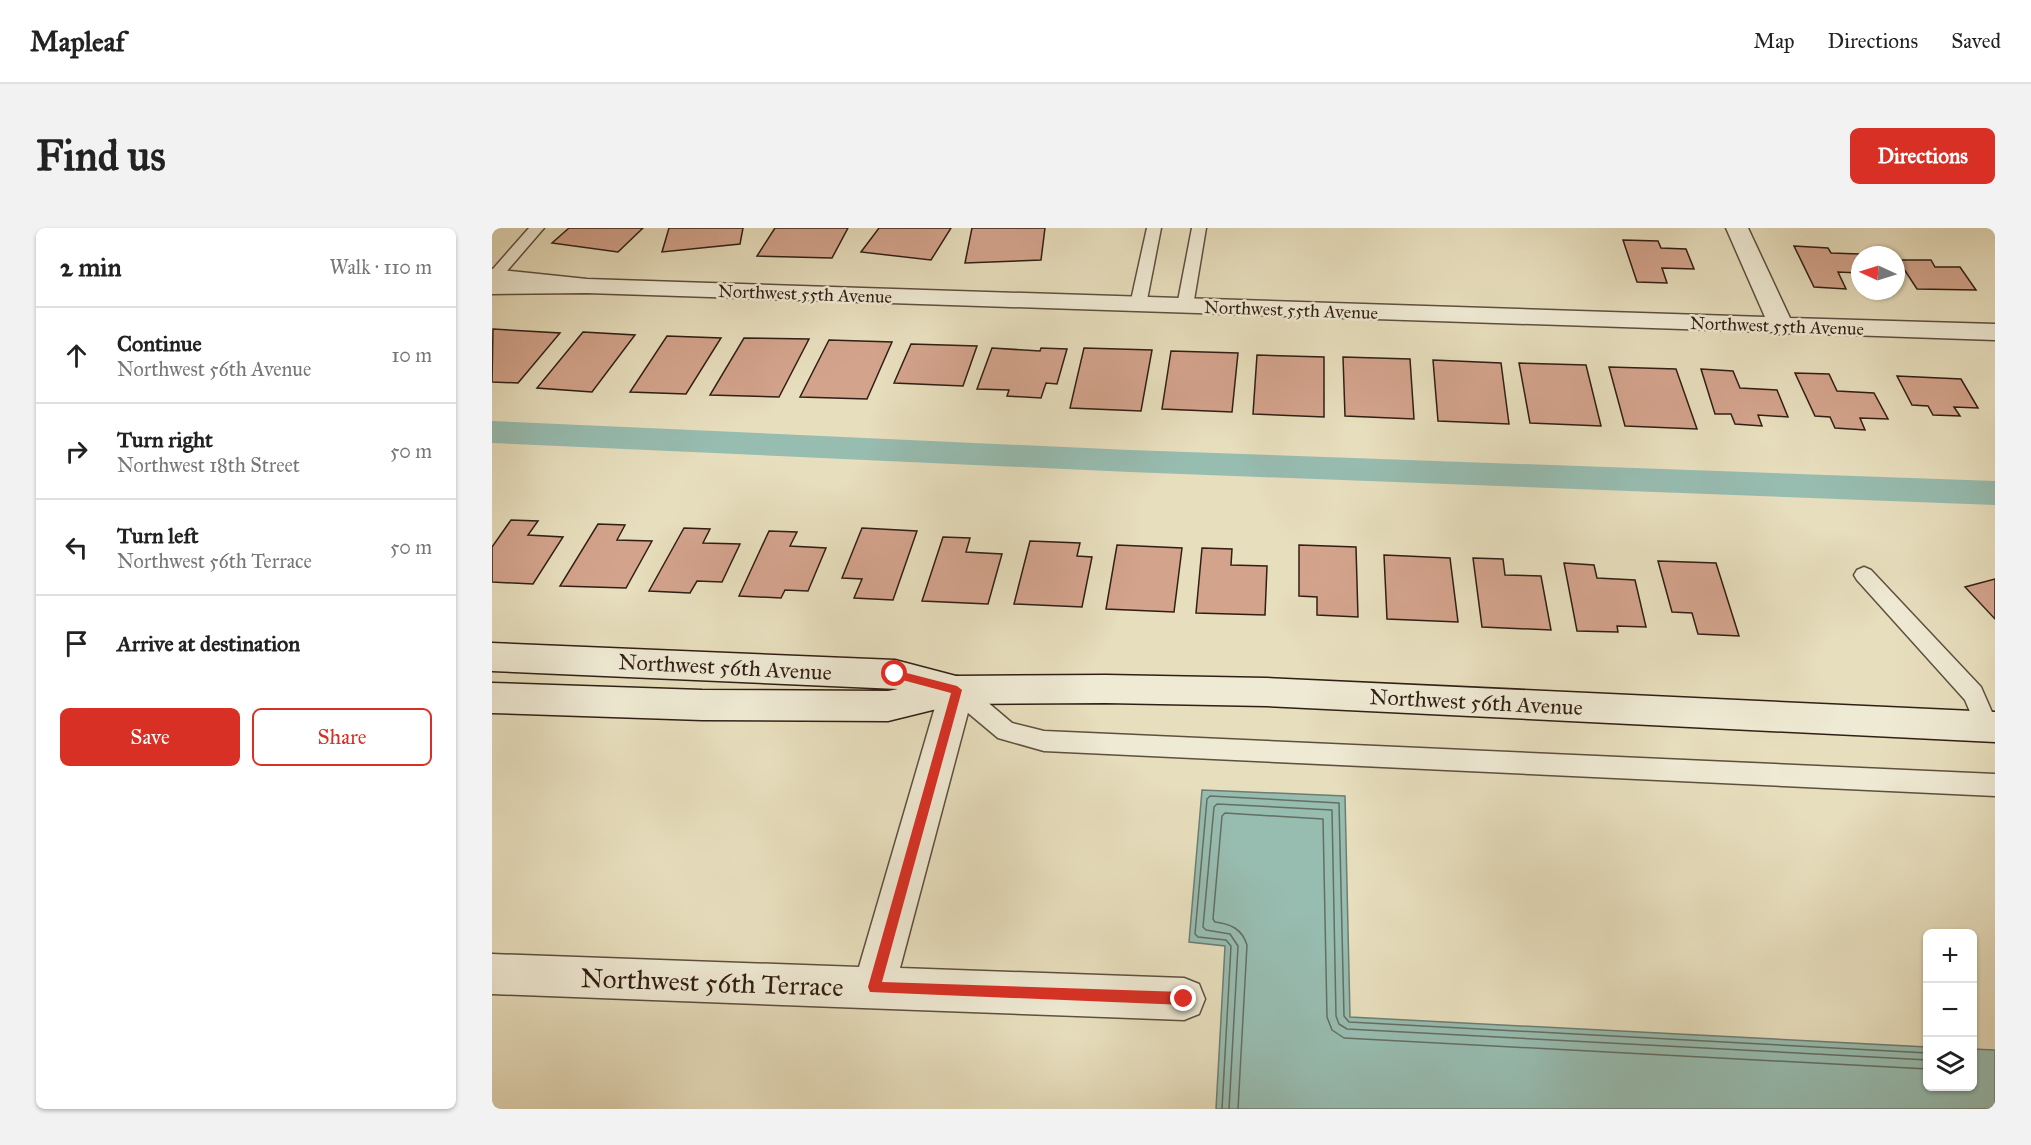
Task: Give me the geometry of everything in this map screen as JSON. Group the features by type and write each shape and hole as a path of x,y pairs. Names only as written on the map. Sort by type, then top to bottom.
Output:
{"street":[{"path":"1737,228 1782,327"},
{"name":"Northwest 55th Avenue","path":"493,280 587,286 1782,327 1995,332"},
{"name":"Northwest 56th Avenue","path":"492,657 895,674 957,690"},
{"name":"Northwest 56th Avenue","path":"492,698 702,705 888,706 957,690 1106,689 1266,692 1991,727"},
{"path":"874,987 957,690"},
{"name":"Northwest 56th Terrace","path":"492,974 1184,999"}],"lane":[{"path":"493,280 537,228"},
{"path":"1138,305 1155,228"},
{"path":"1185,306 1199,228"},
{"path":"1864,575 1973,694 1991,727"},
{"path":"957,690 1006,731 1044,741 1995,785"}],"water":[{"path":"1202,790 1345,796 1350,1017 1923,1047 1923,1091 1977,1091 1977,1049 1995,1050 1995,1109 1216,1109 1225,946 1189,942"}],"building":[{"path":"569,228 643,228 618,252 552,243"},
{"path":"669,228 743,228 740,244 662,252"},
{"path":"775,228 848,228 832,258 757,256"},
{"path":"879,228 951,228 931,260 861,252"},
{"path":"972,228 1045,228 1041,260 965,263"},
{"path":"1623,240 1658,241 1661,248 1686,249 1694,269 1662,268 1667,283 1637,282"},
{"path":"1794,246 1828,248 1831,253 1851,254 1851,273 1838,272 1846,289 1814,287"},
{"path":"1905,260 1931,260 1935,267 1960,267 1976,290 1917,289 1905,271"},
{"path":"493,329 560,333 518,383 492,382"},
{"path":"583,332 635,335 592,392 537,388"},
{"path":"667,336 721,338 686,394 630,392"},
{"path":"744,338 809,339 779,397 710,395"},
{"path":"829,340 892,342 867,399 800,397"},
{"path":"911,344 977,346 963,386 894,383"},
{"path":"992,348 1040,351 1041,348 1067,349 1057,384 1046,383 1041,398 1007,396 1009,390 977,389"},
{"path":"1084,348 1152,350 1141,411 1070,408"},
{"path":"1171,351 1238,353 1232,412 1162,409"},
{"path":"1257,355 1324,357 1324,417 1253,414"},
{"path":"1343,357 1410,359 1414,419 1345,416"},
{"path":"1433,360 1501,363 1509,424 1438,421"},
{"path":"1519,363 1586,365 1601,426 1530,423"},
{"path":"1609,367 1676,369 1697,429 1625,426"},
{"path":"1701,369 1733,371 1740,388 1777,390 1788,417 1758,415 1762,426 1735,424 1731,414 1715,414"},
{"path":"1795,373 1829,374 1837,391 1874,393 1888,419 1860,418 1865,430 1835,428 1830,417 1815,416"},
{"path":"1897,376 1961,379 1978,408 1954,407 1960,416 1933,415 1928,406 1912,405"},
{"path":"511,520 538,521 528,535 563,537 533,584 492,582 492,547"},
{"path":"598,524 625,525 617,540 652,541 626,588 560,586"},
{"path":"684,528 710,529 703,543 740,544 722,582 697,581 690,593 649,591"},
{"path":"862,528 917,531 893,600 854,598 862,579 842,578"},
{"path":"769,531 797,532 790,546 826,548 808,591 785,590 781,598 739,596"},
{"path":"943,537 970,538 966,552 1002,554 988,604 922,601"},
{"path":"1030,541 1080,543 1077,556 1092,557 1082,607 1014,604"},
{"path":"1117,545 1182,548 1174,612 1106,609"},
{"path":"1299,545 1356,547 1358,617 1317,615 1317,597 1299,596"},
{"path":"1202,548 1232,549 1231,565 1267,566 1265,615 1196,613"},
{"path":"1384,555 1450,558 1458,622 1387,619"},
{"path":"1473,558 1503,559 1505,575 1541,576 1551,630 1482,627"},
{"path":"1658,561 1716,563 1739,636 1698,634 1692,613 1672,612"},
{"path":"1564,563 1594,565 1597,578 1635,580 1646,627 1617,626 1618,632 1577,631"},
{"path":"1995,579 1995,619 1965,587"}],"waterway":[{"path":"492,432 1130,461 1995,493"}],"route":[{"path":"895,674 957,690 874,987 1184,999"}]}
